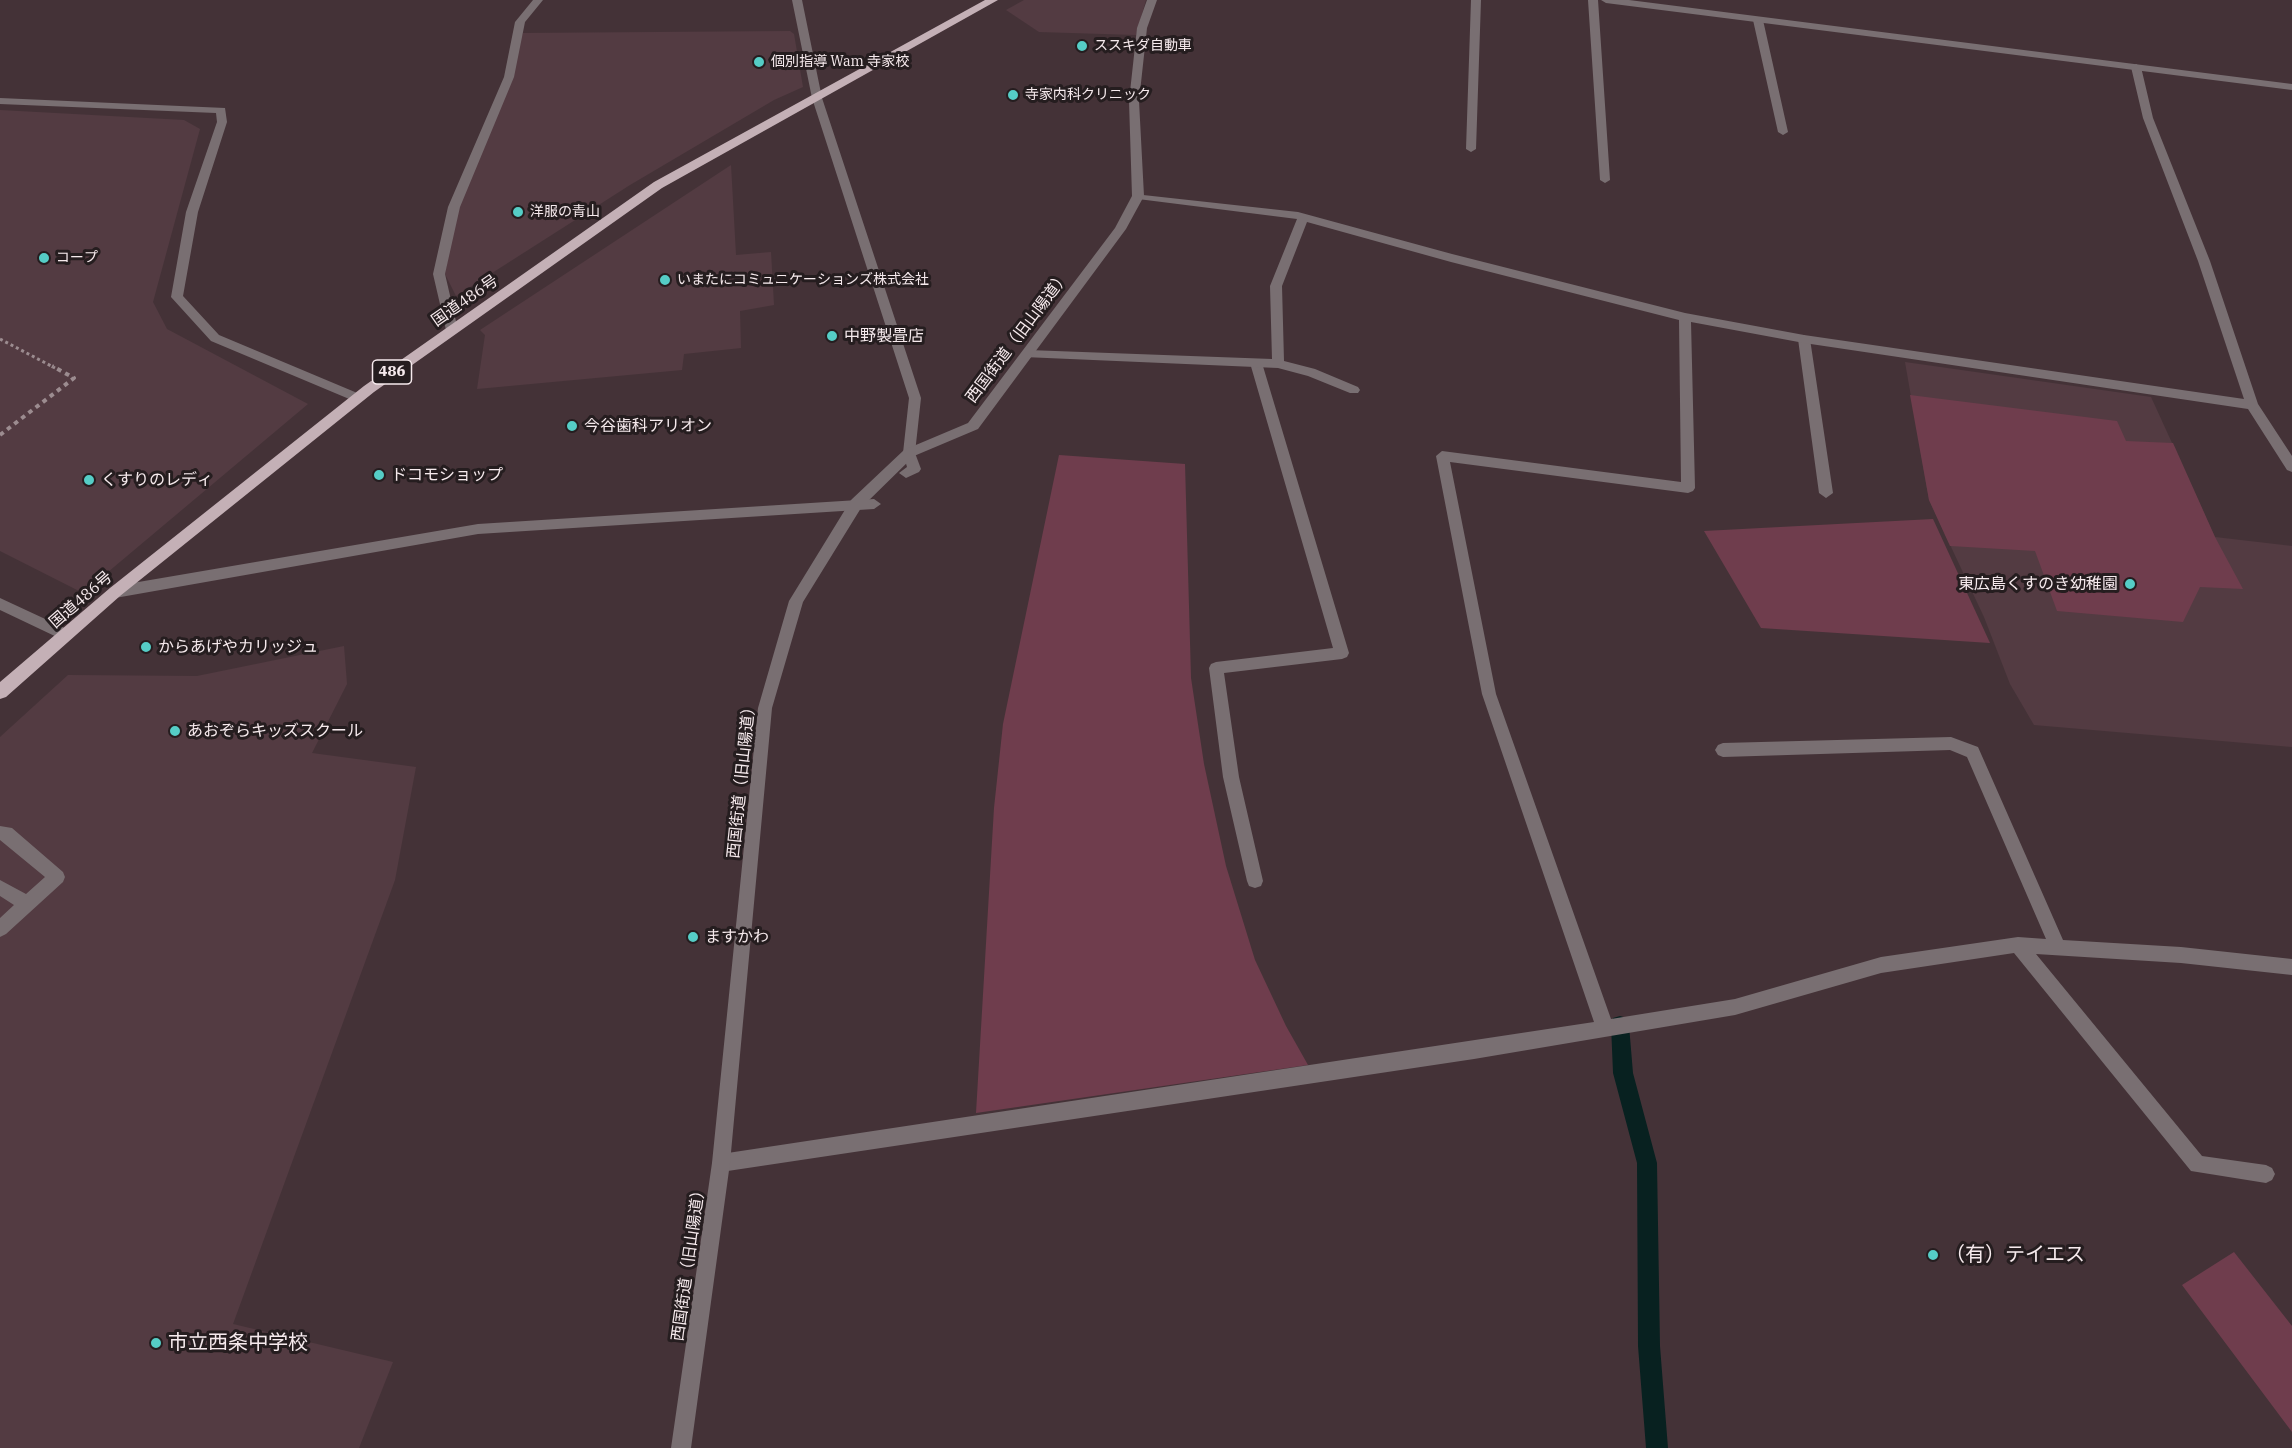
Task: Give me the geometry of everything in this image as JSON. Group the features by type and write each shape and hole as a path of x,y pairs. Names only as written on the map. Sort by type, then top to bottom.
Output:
{"highway":[{"name":"国道486号","path":"0,692 115,592 358,398 658,185 993,0"}],"street":[{"path":"452,330 439,274 454,207 509,77 520,22 538,0"},
{"path":"797,0 817,98 915,398 909,453 914,469 906,473"},
{"path":"1152,0 1142,28 1134,101 1138,196 1303,218 1685,317 1804,339 2252,405"},
{"path":"1471,149 1476,0"},
{"path":"1593,0 1605,180"},
{"path":"1606,0 2292,87"},
{"path":"1758,20 1783,132"},
{"path":"2136,67 2148,118 2204,261 2252,405 2292,467"},
{"path":"0,101 221,110 222,122 192,212 177,297 215,338 358,398"},
{"name":"西国街道（旧山陽道）","path":"681,1448 721,1163 765,708 796,601 855,504 909,453 973,426 1120,229 1138,196"},
{"path":"1278,364 1276,286 1303,218"},
{"path":"1605,1028 1489,694 1442,456 1688,488 1685,317"},
{"path":"1804,339 1826,493"},
{"path":"1028,354 1278,364 1311,372 1354,390"},
{"path":"1255,881 1231,777 1216,668 1342,653 1256,363"},
{"path":"115,592 478,528 874,504"},
{"path":"0,604 66,634"},
{"path":"1723,750 1951,743 1973,752 2058,947"},
{"path":"0,833 6,833 57,877 0,929"},
{"path":"0,886 27,904"},
{"path":"2018,945 2197,1165 2266,1174"},
{"path":"721,1163 1735,1007 1881,965 2018,945 2181,955 2292,967"}],"path":[{"path":"0,339 74,378 0,435"}],"shaded area":[{"path":"1024,0 1146,0 1136,35 1039,32 1006,10"},
{"path":"790,31 794,34 803,87 774,100 630,185 456,296 445,274 456,214 523,33"},
{"path":"0,110 184,120 200,129 153,302 167,329 308,404 83,593 0,551"},
{"name":"いまたにコミュニケーションズ株式会社","path":"731,165 736,255 771,252 774,305 740,311 741,348 684,354 682,370 477,389 485,335 480,330"},
{"name":"東広島くすのき幼稚園","path":"1905,362 2151,397 2215,537 2292,546 2292,747 2034,725 2010,684 1984,617 1929,500"},
{"path":"1910,395 2117,421 2126,441 2173,443 2215,537 2243,589 2200,587 2183,622 2057,611 2035,551 1950,546 1929,500"},
{"path":"1059,455 1185,464 1191,678 1204,764 1226,866 1255,960 1286,1026 1308,1065 976,1113 994,808 1003,724"},
{"path":"1933,519 1990,643 1761,628 1704,531"},
{"path":"344,646 347,684 312,753 416,767 395,880 233,1324 393,1362 359,1448 0,1448 0,737 68,675 197,676"},
{"path":"2234,1252 2292,1326 2292,1432 2182,1285"}],"waterway":[{"path":"1620,1025 1623,1073 1647,1163 1649,1346 1657,1448"}],"place":[{"name":"ススキダ自動車","path":"1082,46"},
{"name":"個別指導 Wam 寺家校","path":"759,62"},
{"name":"寺家内科クリニック","path":"1013,95"},
{"name":"洋服の青山","path":"518,212"},
{"name":"コープ","path":"44,258"},
{"name":"いまたにコミュニケーションズ株式会社","path":"665,280"},
{"name":"中野製畳店","path":"832,336"},
{"name":"今谷歯科アリオン","path":"572,426"},
{"name":"ドコモショップ","path":"379,475"},
{"name":"くすりのレディ","path":"89,480"},
{"name":"東広島くすのき幼稚園","path":"2130,584"},
{"name":"からあげやカリッジュ","path":"146,647"},
{"name":"あおぞらキッズスクール","path":"175,731"},
{"name":"ますかわ","path":"693,937"},
{"name":"（有）テイエス","path":"1933,1255"},
{"name":"市立西条中学校","path":"156,1343"}]}
